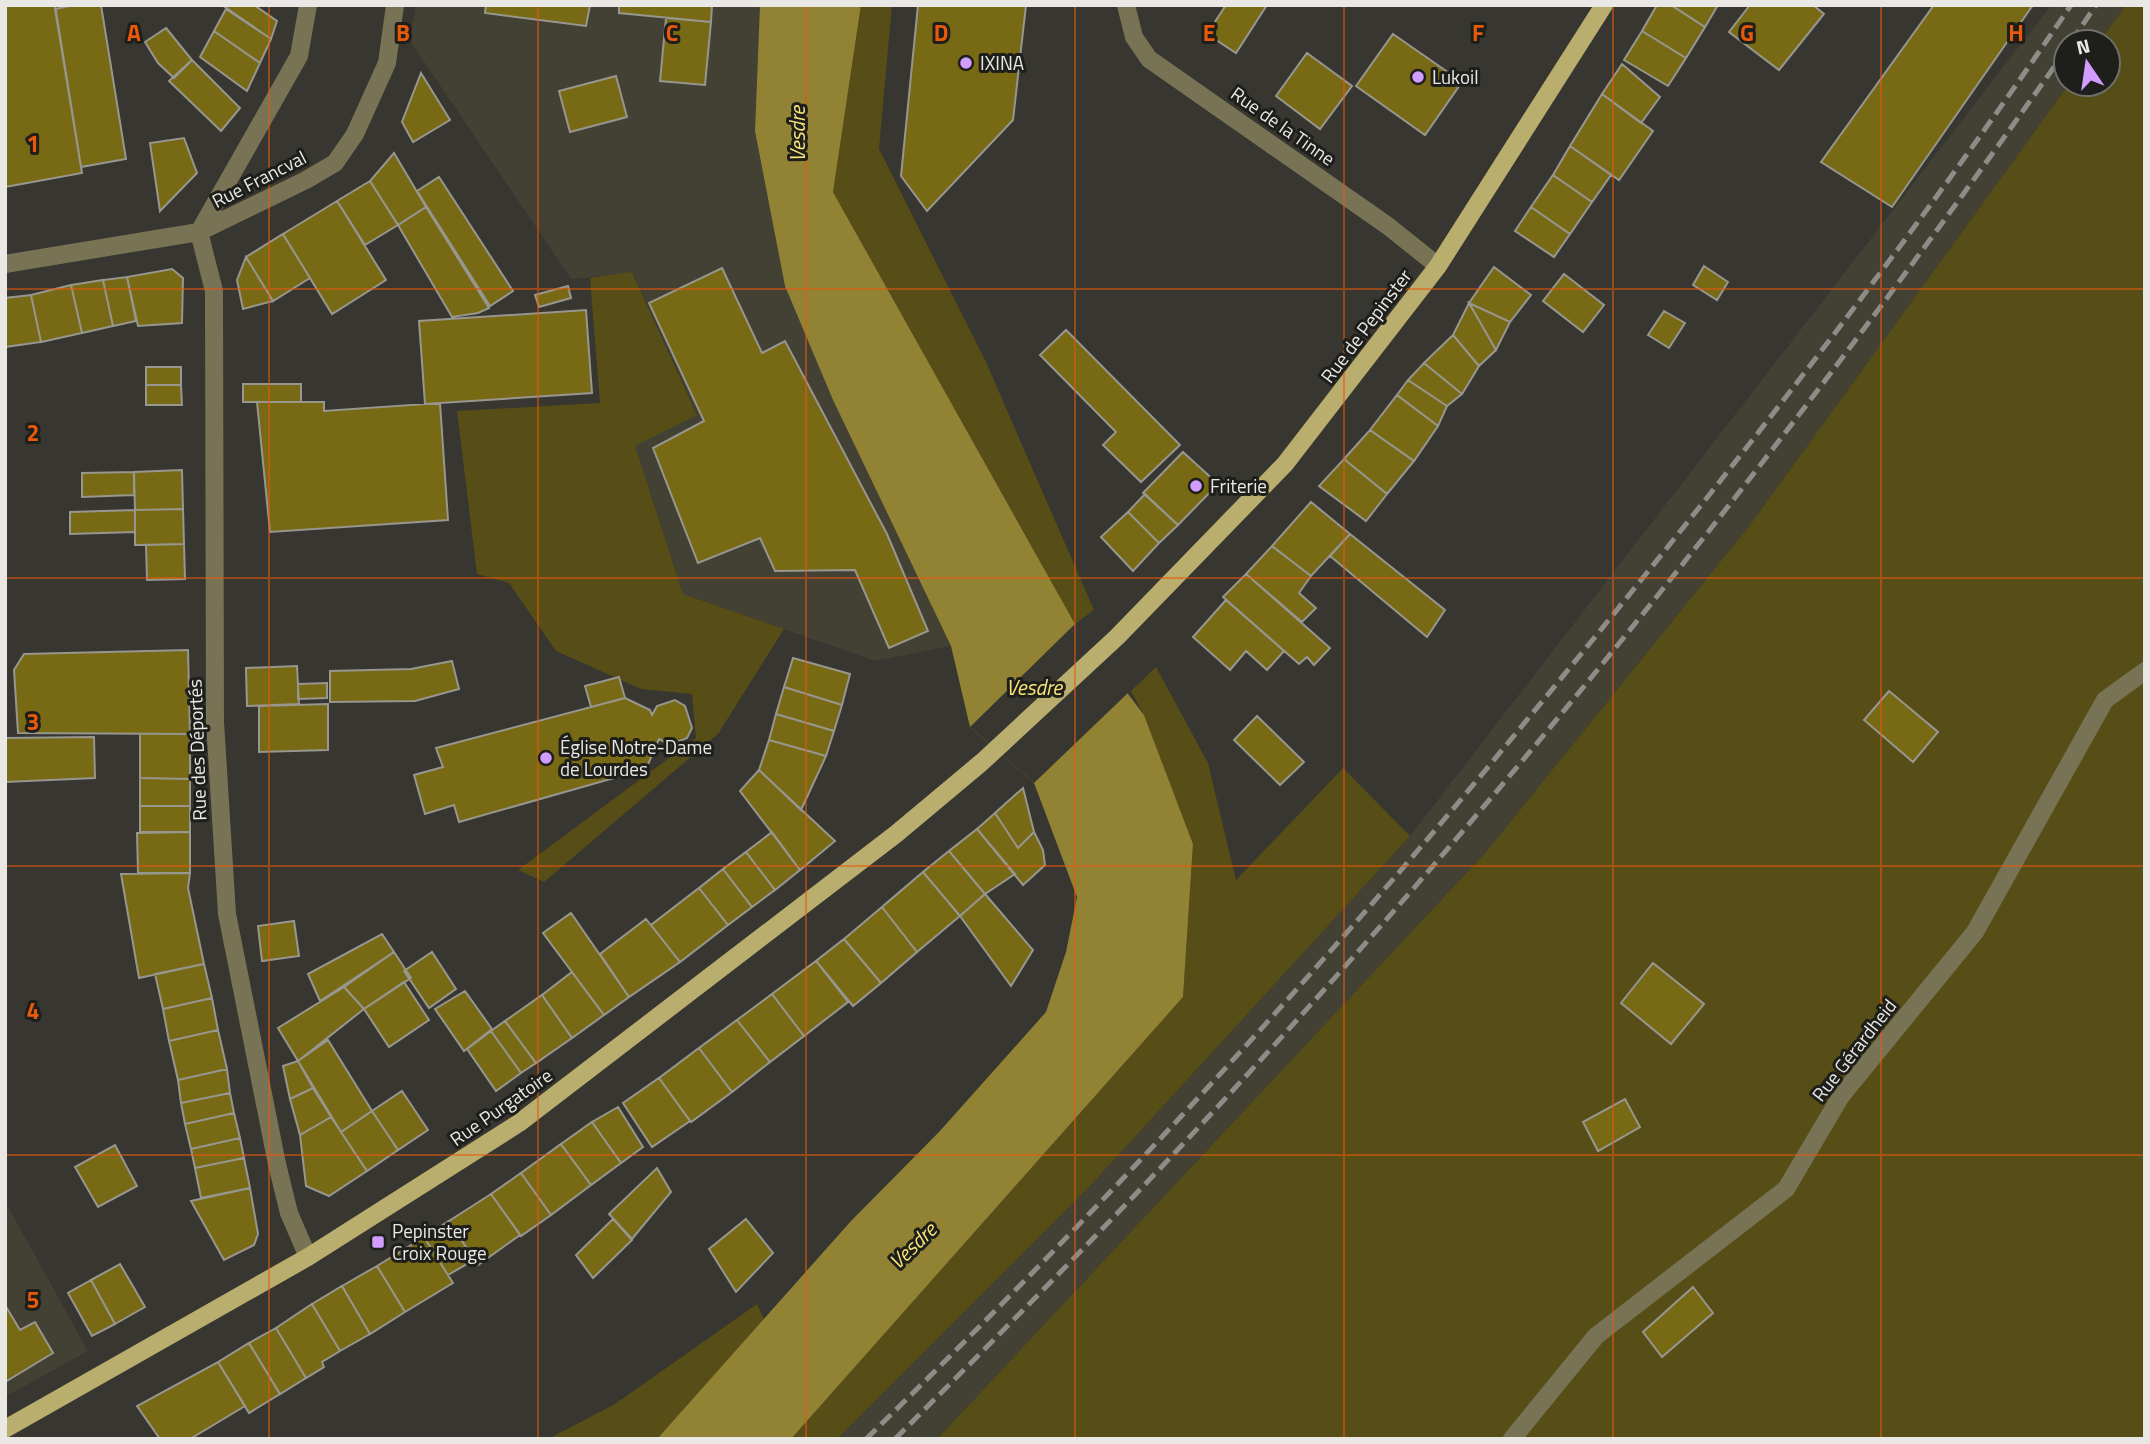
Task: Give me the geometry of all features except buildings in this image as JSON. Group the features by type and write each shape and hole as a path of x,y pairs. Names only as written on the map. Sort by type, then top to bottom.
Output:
{"main road":[{"name":"Rue de Pepinster","path":"982,762 1116,637 1285,464 1438,266 1604,5"},
{"name":"Rue Purgatoire","path":"5,1429 308,1257 519,1123 821,893 982,762"}],"street":[{"path":"199,232 299,57 308,5"},
{"name":"Rue Francval","path":"5,264 199,232 335,163 355,134 387,63 395,5"},
{"name":"Rue de la Tinne","path":"1126,5 1134,37 1149,59 1388,226 1438,266"},
{"name":"Rue des Déportés","path":"199,232 214,290 215,722 227,914 276,1164 289,1213 308,1257"},
{"name":"Rue Gérardheid","path":"1512,1439 1596,1336 1786,1189 1841,1096 1975,932 2105,701 2145,671"}],"shaded area":[{"path":"416,5 760,5 755,131 833,400 951,646 875,661 683,594 634,445 697,414 633,273 571,279 410,41"},
{"path":"861,5 892,5 879,149 986,362 1094,610 1075,624 833,192"},
{"path":"2051,5 2126,5 2109,28 2052,28 2052,98 2059,98 1750,525 1486,852 937,1439 837,1439 1091,1185 1410,836"},
{"path":"2126,5 2145,5 2145,1439 937,1439 1486,852 1750,525 2059,98 2122,98 2122,28 2109,28"},
{"path":"632,272 697,415 635,446 683,594 784,629 718,734 544,882 518,870 696,738 692,694 641,689 556,651 509,583 477,574 457,411 600,403 590,278"},
{"path":"1156,667 1208,763 1236,880 1343,768 1410,836 1091,1185 837,1439 791,1439 1183,997 1193,844 1144,715 1131,691"},
{"path":"5,1201 88,1351 5,1397"},
{"path":"757,1304 764,1319 657,1439 548,1439 615,1404"}],"water":[{"name":"Vesdre","path":"760,5 861,5 833,192 1075,624 1144,715 1193,844 1183,997 791,1439 657,1439 851,1221 939,1132 1046,1012 1066,952 1077,897 1034,783 970,727 951,646 833,400 785,286 755,131"}],"pier":[{"path":"1077,622 1130,691 1034,783 970,727"}],"railway":[{"path":"866,1439 1120,1182 1282,1005 1440,824 1661,555 1803,375 1940,192 2071,5"},
{"path":"2080,28 2096,5"},
{"path":"895,1439 1072,1260 1202,1123 1355,955 1463,831 1569,705 1774,448 1971,184 2052,70"}],"place":[{"name":"IXINA","path":"966,63"},
{"name":"Lukoil","path":"1418,77"},
{"name":"Friterie","path":"1196,486"},
{"name":"Église Notre-Dame de Lourdes","path":"546,758"},
{"name":"Pepinster Croix Rouge","path":"378,1242"}]}
